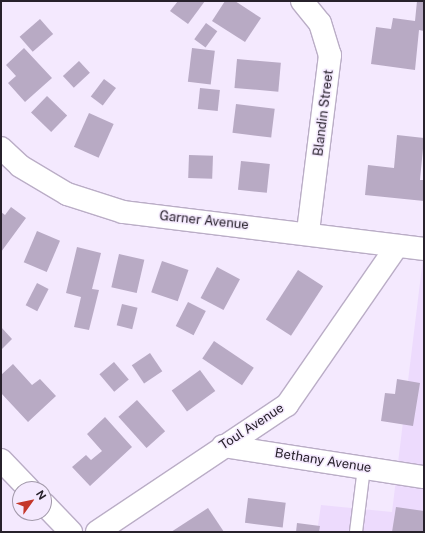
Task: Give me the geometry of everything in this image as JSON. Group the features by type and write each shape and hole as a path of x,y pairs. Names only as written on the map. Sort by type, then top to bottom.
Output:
{"street":[{"name":"Blandin Street","path":"302,1 320,23 330,55 308,232"},
{"name":"Garner Avenue","path":"1,148 36,177 96,205 123,212 308,232 397,246 424,248"},
{"name":"Toul Avenue","path":"97,532 223,446 273,415 297,394 397,246"},
{"name":"Bethany Avenue","path":"223,446 424,477"},
{"path":"1,460 21,481"},
{"path":"52,512 71,532"}],"lane":[{"path":"356,532 364,468"}],"shaded area":[{"path":"424,250 424,532 317,532 321,505 392,512"}],"building":[{"path":"178,1 205,1 188,24 170,11"},
{"path":"225,1 235,1 261,18 245,42 212,21"},
{"path":"417,1 424,1 424,31 419,30 415,70 371,64 376,27 391,29 393,18 415,21"},
{"path":"40,19 53,34 33,52 20,37"},
{"path":"206,23 217,31 206,47 194,39"},
{"path":"24,48 52,78 25,102 8,83 16,76 6,65"},
{"path":"192,48 215,51 211,85 188,82"},
{"path":"237,59 281,63 278,92 234,88"},
{"path":"79,61 90,73 74,88 63,76"},
{"path":"104,79 116,88 103,106 91,97"},
{"path":"200,88 220,90 218,111 198,109"},
{"path":"47,96 67,115 51,132 31,113"},
{"path":"236,104 275,109 271,138 232,133"},
{"path":"89,113 114,124 99,158 74,147"},
{"path":"397,135 424,138 420,180 424,180 424,201 365,195 368,165 394,168"},
{"path":"189,155 213,156 212,179 188,178"},
{"path":"241,161 270,164 267,193 238,190"},
{"path":"11,207 26,218 1,252 1,212 5,215"},
{"path":"37,231 60,241 47,272 24,262"},
{"path":"77,247 101,253 92,289 99,290 89,330 74,327 81,297 66,293"},
{"path":"119,254 144,260 137,293 111,287"},
{"path":"162,261 188,270 178,301 151,292"},
{"path":"217,267 240,279 224,310 201,298"},
{"path":"298,270 323,286 291,336 266,319"},
{"path":"37,283 49,289 37,311 26,305"},
{"path":"188,302 206,311 194,335 176,326"},
{"path":"122,304 138,308 132,329 117,325"},
{"path":"1,327 12,339 1,350"},
{"path":"214,341 254,368 242,385 202,358"},
{"path":"150,353 162,371 144,384 132,365"},
{"path":"114,362 129,380 114,392 99,374"},
{"path":"13,364 32,385 40,379 56,396 28,422 1,393 1,375"},
{"path":"200,370 215,391 187,412 172,391"},
{"path":"397,379 420,383 413,426 381,421 385,393 395,394"},
{"path":"137,400 165,431 147,448 118,417"},
{"path":"105,417 132,447 90,486 72,467 86,455 91,460 102,451 87,434"},
{"path":"248,498 286,503 283,527 245,523"},
{"path":"396,507 424,511 424,532 392,532"},
{"path":"208,508 224,532 171,532"},
{"path":"297,523 320,526 319,532 296,532"}]}
